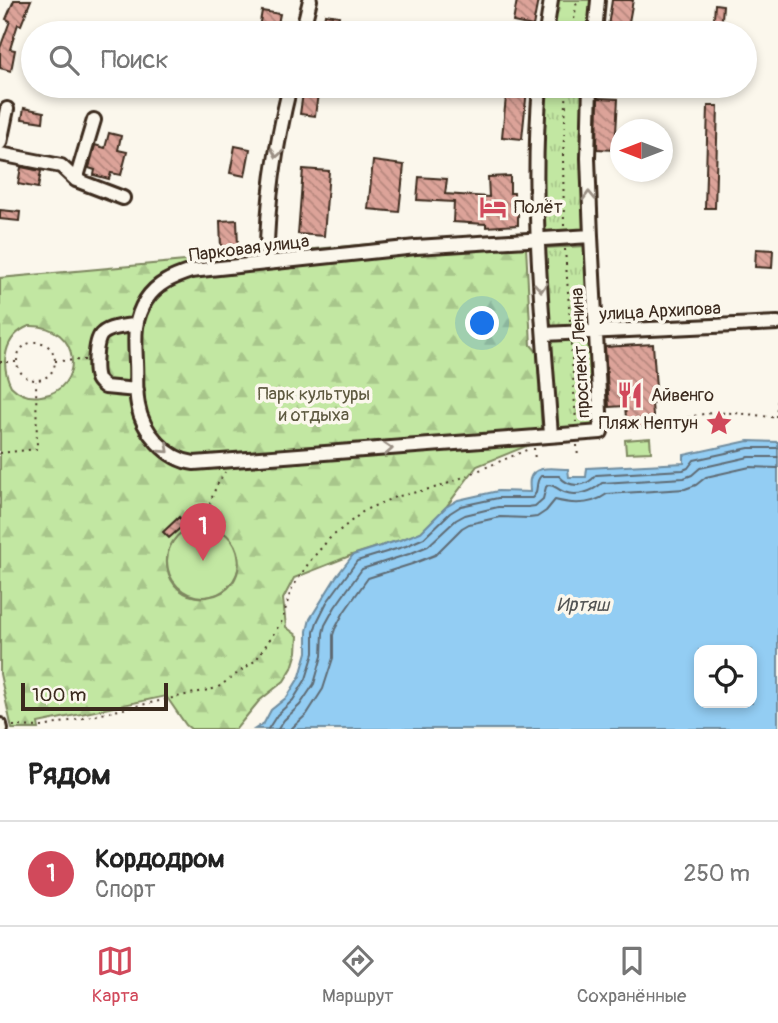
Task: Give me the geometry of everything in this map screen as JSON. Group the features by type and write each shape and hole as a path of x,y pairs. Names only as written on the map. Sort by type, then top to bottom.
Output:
{"street":[{"path":"305,21 310,0"},
{"path":"548,21 551,0"},
{"path":"596,21 598,0"},
{"path":"267,263 268,203 288,98"},
{"name":"проспект Ленина","path":"539,98 538,239 551,435 601,432 588,158 590,98"},
{"path":"0,143 7,110"},
{"path":"76,180 94,120"},
{"path":"0,154 61,166 76,180 123,198"},
{"path":"538,239 591,236"},
{"name":"Парковая улица","path":"538,239 416,247 191,271 177,275 153,290 135,325 137,390 138,405 149,432 163,448 184,462 551,435"},
{"name":"улица Архипова","path":"544,334 778,323"},
{"path":"135,325 99,335 96,359 97,378 105,387 137,390"}],"path":[{"path":"574,21 577,0"},
{"path":"566,98 563,156 565,237 578,458"},
{"path":"35,342 41,342 51,349 55,361 52,372 36,380 22,373 17,362 24,346 35,342"},
{"path":"55,361 96,359"},
{"path":"0,362 17,362"},
{"path":"0,453 37,449 36,380"},
{"path":"671,430 681,420 708,414 777,418 778,398"},
{"path":"4,727 43,728 217,688 256,660 282,621 291,590 310,561 329,539 365,510 395,497 442,486 534,447 535,461"},
{"path":"206,525 208,506 221,477 234,460"}],"green space":[{"path":"555,0 595,0 592,21 552,21"},
{"path":"543,98 585,98 586,232 542,234"},
{"name":"Парк культуры и отдыха","path":"380,243 382,257 526,246 531,345 537,352 542,431 534,443 477,466 446,507 421,532 294,578 283,599 286,627 298,636 292,668 284,681 259,701 236,729 191,729 166,696 38,723 39,729 12,729 0,674 0,278","holes":["29,326 47,328 60,335 72,358 71,371 65,382 55,391 41,396 29,396 14,389 6,369 6,351 9,344 14,336","198,525 214,528 227,535 235,546 238,558 238,571 232,583 222,592 207,597 191,596 179,590 171,580 167,567 173,542 183,531"]},
{"path":"587,246 591,329 548,331 543,248"},
{"path":"592,336 598,430 554,433 548,338"},
{"path":"650,438 651,452 626,453 625,440"},
{"path":"210,525 229,535 237,547 237,575 229,587 217,595 196,597 177,587 169,575 167,554 177,535 189,527"}],"water":[{"name":"Иртяш","path":"748,441 778,442 778,729 255,729 264,723 271,710 287,697 300,676 307,652 310,619 353,555 421,532 446,507 458,500 498,491 530,492 532,474 541,469 568,469 569,477 586,477 587,468 684,463 684,455"}],"building":[{"path":"14,0 31,0 21,25 18,24 10,49 15,50 11,71 0,68 0,48 10,21 6,19"},
{"path":"517,0 538,0 534,21 513,21"},
{"path":"612,0 633,0 629,21 609,21"},
{"path":"715,4 723,5 722,21 714,21"},
{"path":"262,11 280,14 279,21 260,21"},
{"path":"325,14 339,16 338,21 324,21"},
{"path":"302,98 317,98 315,116 300,114"},
{"path":"506,98 526,98 522,139 502,137"},
{"path":"598,98 618,99 617,119 610,119 610,150 597,149"},
{"path":"708,106 718,106 715,208 705,208"},
{"path":"24,108 44,112 43,122 22,119"},
{"path":"109,133 121,136 118,150 127,152 121,175 111,173 109,179 94,175 95,170 89,168 95,145 105,148"},
{"path":"235,146 250,149 245,176 230,173"},
{"path":"373,161 404,165 399,212 368,209"},
{"path":"21,167 41,171 38,188 18,184"},
{"path":"303,169 329,171 324,236 298,234"},
{"path":"510,176 510,193 514,193 515,207 518,207 518,225 486,227 486,224 453,222 454,202 417,200 419,177 447,179 445,194 489,197 488,177"},
{"path":"0,210 20,212 19,221 0,219"},
{"path":"237,220 238,247 221,248 220,221"},
{"path":"756,249 773,250 772,268 755,267"},
{"name":"Айвенго","path":"653,344 657,403 652,404 654,427 627,429 625,406 609,407 605,347"},
{"path":"179,517 185,524 169,538 163,532"}],"place":[{"name":"Полёт","path":"493,207"},
{"name":"Айвенго","path":"630,395"},
{"name":"Пляж Нептун","path":"719,423"},
{"name":"Кордодром","path":"203,561"}]}
